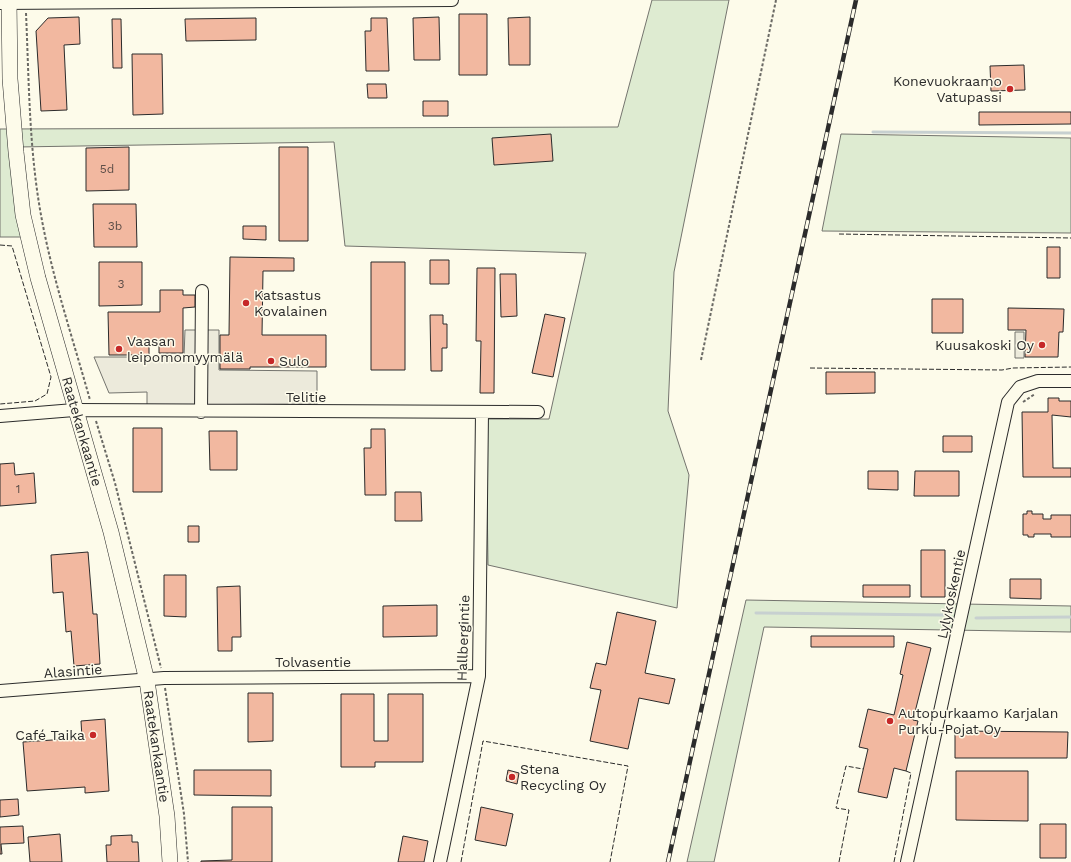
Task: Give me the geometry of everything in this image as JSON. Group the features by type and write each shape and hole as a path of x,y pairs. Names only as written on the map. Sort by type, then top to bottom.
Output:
{"main road":[{"name":"Raatekankaantie","path":"6,2 10,79 23,215 38,278 74,410 111,532 147,681 167,816 170,862"}],"street":[{"path":"6,2 26,4 452,0"},
{"path":"201,412 202,291"},
{"name":"Lylykoskentie","path":"907,862 1008,402 1020,387 1038,381 1071,381"},
{"name":"Telitie","path":"0,416 74,410 201,412 538,412"},
{"name":"Hallbergintie","path":"440,862 479,676 482,412"},
{"name":"Tolvasentie","path":"147,681 164,678 479,676"},
{"name":"Alasintie","path":"0,691 147,681"}],"path":[{"path":"701,360 776,0"},
{"path":"26,4 32,151 41,216 93,411 115,483 164,678 184,814 188,862"}],"green space":[{"path":"652,0 729,0 674,272 668,411 689,475 677,608 488,565 486,419 549,419 586,253 345,246 334,142 17,147 25,237 0,237 0,129 618,127"},
{"path":"841,134 1071,138 1071,233 822,231"},
{"path":"746,600 1071,606 1071,632 764,627 714,862 687,862"}],"shaded area":[{"path":"185,330 219,330 219,370 317,371 317,404 147,405 147,392 109,393 94,357 184,357"},
{"path":"1015,332 1024,332 1024,358 1015,358"}],"building":[{"path":"459,14 487,14 487,75 459,75"},
{"path":"79,17 80,44 64,45 67,110 41,111 36,31 48,18"},
{"path":"439,17 440,60 414,60 413,18"},
{"path":"530,17 530,65 509,65 508,18"},
{"path":"256,18 256,40 186,41 185,19"},
{"path":"371,18 387,18 389,71 366,71 365,31 371,31"},
{"path":"112,19 121,19 122,68 113,68"},
{"path":"132,54 162,54 163,114 133,115"},
{"path":"1024,65 1025,90 991,91 990,66"},
{"path":"367,84 386,84 387,98 368,98"},
{"path":"423,101 448,101 448,116 423,116"},
{"path":"979,112 1071,112 1071,124 979,125"},
{"path":"551,134 553,161 494,165 492,138"},
{"path":"129,147 129,190 86,191 86,148"},
{"path":"279,147 308,147 308,241 279,241"},
{"path":"93,204 136,204 137,247 94,247"},
{"path":"243,226 266,226 266,240 243,239"},
{"path":"1047,247 1060,247 1060,278 1047,278"},
{"name":"Katsastus Kovalainen","path":"230,257 294,258 294,271 263,271 262,335 326,335 326,367 250,367 250,369 220,369 220,335 229,335"},
{"path":"430,260 449,260 449,284 430,284"},
{"path":"99,262 142,262 142,305 99,306"},
{"path":"371,262 405,262 405,370 371,370"},
{"path":"477,268 495,268 494,393 480,393 481,341 476,341"},
{"path":"500,274 516,274 517,316 501,317"},
{"path":"160,290 183,290 183,295 195,295 195,307 183,308 183,353 159,353 159,341 149,341 149,355 109,355 108,312 160,312"},
{"path":"932,299 963,299 963,333 932,333"},
{"name":"Kuusakoski Oy","path":"1008,308 1064,309 1063,332 1059,332 1058,357 1025,357 1026,330 1008,330"},
{"path":"545,314 565,318 553,377 532,373"},
{"path":"430,315 443,315 443,324 447,324 447,348 442,348 442,371 431,371"},
{"path":"826,372 875,372 875,393 826,394"},
{"path":"1048,398 1059,398 1059,401 1071,401 1071,417 1052,415 1053,468 1071,468 1071,477 1023,477 1022,412 1048,412"},
{"path":"133,428 162,428 162,492 133,492"},
{"path":"371,429 385,429 386,495 365,495 364,448 371,448"},
{"path":"209,431 237,431 237,470 210,470"},
{"path":"943,436 972,436 972,452 943,452"},
{"path":"14,463 15,475 34,473 36,503 0,506 0,464"},
{"path":"868,471 898,471 898,490 868,489"},
{"path":"915,471 959,471 959,496 914,496"},
{"path":"395,492 421,492 422,521 395,521"},
{"path":"1027,511 1032,511 1032,514 1043,514 1043,519 1051,519 1051,515 1071,515 1071,537 1051,537 1051,534 1034,534 1034,537 1023,535 1023,514 1027,514"},
{"path":"188,526 199,526 199,542 188,542"},
{"path":"921,550 945,550 945,597 921,597"},
{"path":"88,552 93,614 97,614 100,664 74,666 71,631 66,632 63,592 53,593 51,555"},
{"path":"164,575 186,575 186,617 164,616"},
{"path":"1010,579 1041,579 1041,599 1010,598"},
{"path":"863,585 910,585 910,597 863,597"},
{"path":"240,586 241,637 232,637 232,651 218,651 217,587"},
{"path":"437,605 437,636 383,637 383,606"},
{"path":"617,612 656,621 645,673 675,679 669,704 639,698 628,749 590,741 601,690 590,688 596,663 606,665"},
{"path":"811,636 894,636 894,647 811,647"},
{"name":"Autopurkaamo Karjalan Purku-Pojat Oy","path":"907,642 931,648 913,720 918,721 906,771 894,768 887,798 858,792 868,749 859,747 868,709 894,715 903,675 900,674"},
{"path":"248,693 273,693 273,741 248,742"},
{"path":"341,694 374,694 374,741 388,741 388,694 423,694 423,762 375,762 375,767 341,767"},
{"path":"105,719 109,791 85,793 85,787 27,791 23,742 82,738 81,721"},
{"path":"955,731 1068,732 1067,758 955,758"},
{"path":"194,770 271,770 271,796 194,795"},
{"name":"Stena Recycling Oy","path":"508,770 519,773 517,784 506,781"},
{"path":"956,771 1028,771 1028,821 956,820"},
{"path":"18,799 19,815 0,817 0,800"},
{"path":"232,807 272,807 272,862 201,862 232,860"},
{"path":"481,807 513,814 506,846 475,840"},
{"path":"1040,824 1066,824 1066,858 1040,858"},
{"path":"23,826 24,843 1,844 2,854 0,854 0,827"},
{"path":"60,834 62,862 30,862 28,837"},
{"path":"132,835 132,842 138,842 139,862 107,862 106,845 111,845 111,836"},
{"path":"403,836 428,841 424,862 398,862"}],"waterway":[{"path":"873,132 1071,133"},
{"path":"756,613 943,615"},
{"path":"976,618 1071,617"}],"railway":[{"path":"668,862 856,0"}],"fence":[{"path":"839,234 1071,238"},
{"path":"0,245 12,246 51,377 47,394 35,401 0,404"},
{"path":"810,368 1002,370 1013,368 1071,367"},
{"path":"461,862 483,741 628,766 610,862"},
{"path":"839,862 849,810 836,808 846,766 863,769"},
{"path":"894,862 911,773 906,771"}],"place":[{"name":"Konevuokraamo Vatupassi","path":"1010,89"},
{"name":"Katsastus Kovalainen","path":"246,303"},
{"name":"Kuusakoski Oy","path":"1042,345"},
{"name":"Vaasan leipomomyymälä","path":"119,349"},
{"name":"Sulo","path":"271,361"},
{"name":"Autopurkaamo Karjalan Purku-Pojat Oy","path":"890,721"},
{"name":"Café Taika","path":"93,735"},
{"name":"Stena Recycling Oy","path":"512,777"}]}
